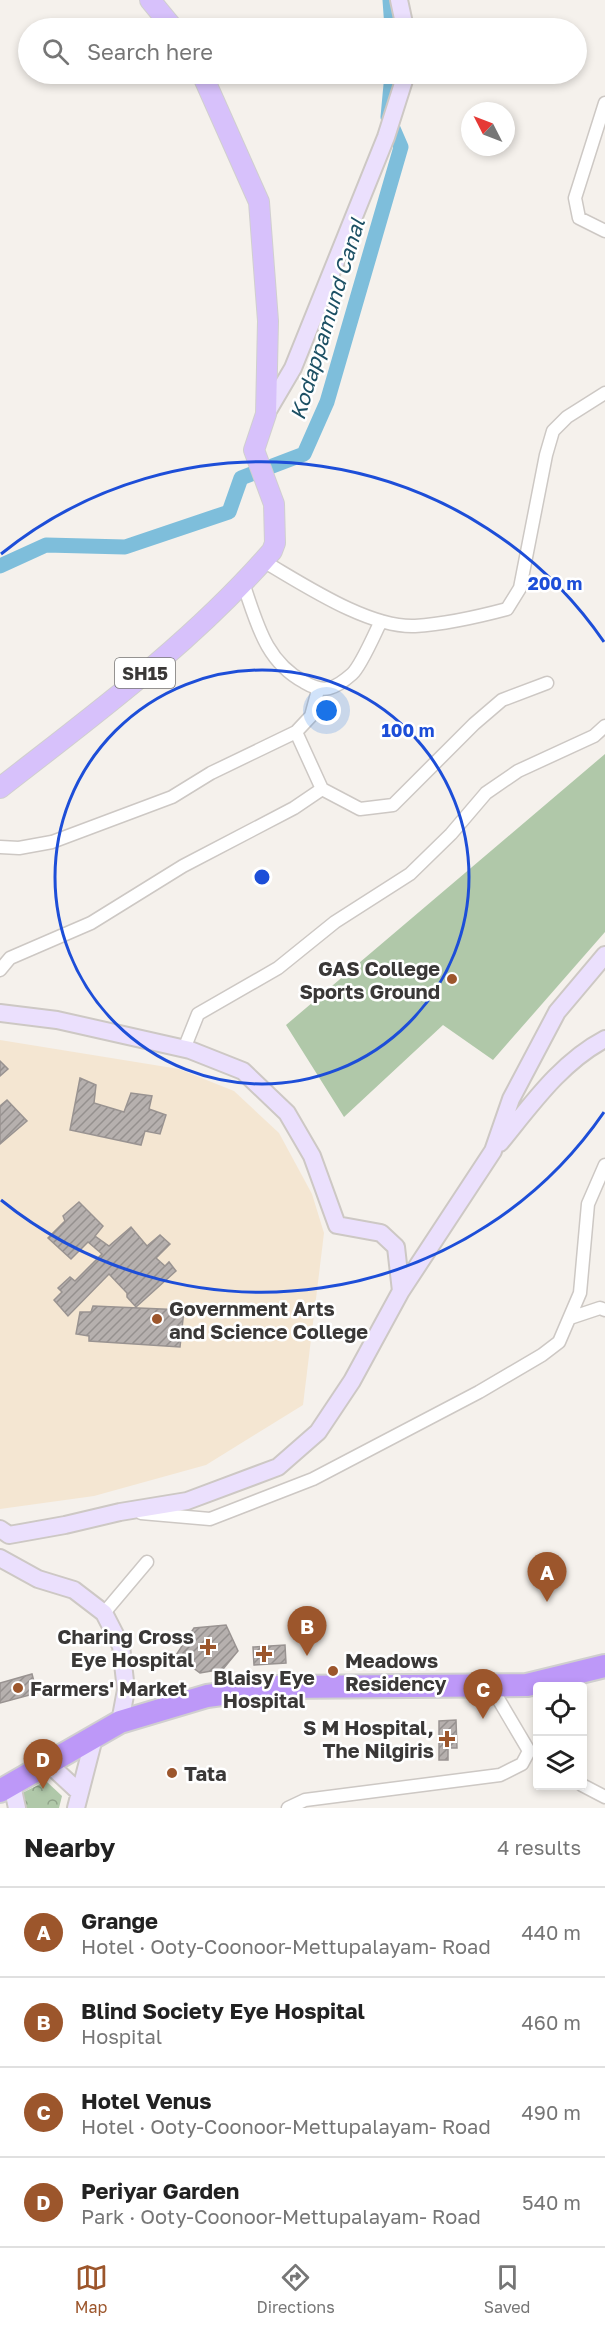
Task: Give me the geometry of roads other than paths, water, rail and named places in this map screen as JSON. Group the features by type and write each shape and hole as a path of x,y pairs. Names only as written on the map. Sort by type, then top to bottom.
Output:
{"highway":[{"path":"6,1788 120,1722 207,1696 276,1687 527,1685 605,1666"}],"main road":[{"path":"150,0 165,18"},
{"name":"SH15","path":"0,788 144,674 243,583 263,561 275,543 274,504 254,450 263,420 268,321 258,202 206,84"}],"street":[{"path":"399,0 403,18"},
{"path":"263,420 293,368 386,137 403,84"},
{"path":"605,103 575,198 579,218 605,231"},
{"path":"263,561 335,602 381,621 414,626 478,617 507,609 520,588 553,430 567,417 605,393"},
{"path":"243,583 260,632 270,652 288,674 318,690 328,689 354,673 381,621"},
{"path":"296,732 322,789 360,809 393,805 474,724 502,700 547,683"},
{"path":"0,847 19,848 52,842 172,797 211,773 296,732 311,716 318,690"},
{"path":"184,1049 198,1014 278,968 335,922 410,874 451,834 486,793 518,771 594,736 605,726"},
{"path":"0,970 10,958 91,923 183,866 294,808 322,789"},
{"path":"494,1151 511,1099 557,1012 605,955"},
{"path":"0,1013 57,1020 184,1049 243,1071 286,1113 312,1156 337,1224 381,1233 396,1247 401,1291"},
{"path":"0,1529 9,1535 187,1501 279,1467 318,1432 352,1381 401,1291 494,1151 566,1066 587,1048 605,1039"},
{"path":"120,1512 210,1519 313,1479 480,1392 542,1355 559,1342 580,1293 588,1204 605,1165"},
{"path":"570,1318 600,1308 605,1310"},
{"path":"0,1558 38,1579 74,1590 104,1613 121,1646 126,1690 120,1722"},
{"path":"104,1613 147,1562"},
{"path":"288,1808 306,1800 500,1775 522,1764 533,1754 490,1685"},
{"path":"77,1800 94,1737"},
{"path":"49,1764 77,1800"},
{"path":"6,1788 17,1808"},
{"path":"587,1788 605,1797"}],"waterway":[{"name":"Kodappamund Canal","path":"390,0 391,18"},
{"name":"Kodappamund Canal","path":"0,566 46,545 125,547 229,512 241,478 304,454 327,402 401,147 388,117 391,84"}],"place":[{"name":"GAS College Sports Ground","path":"452,979"},
{"name":"Government Arts and Science College","path":"157,1319"},
{"name":"Grange","path":"547,1602"},
{"name":"Charing Cross Eye Hospital","path":"208,1647"},
{"name":"Blaisy Eye Hospital","path":"264,1654"},
{"name":"Blind Society Eye Hospital","path":"307,1656"},
{"name":"Meadows Residency","path":"333,1671"},
{"name":"Farmers' Market","path":"18,1688"},
{"name":"Hotel Venus","path":"483,1719"},
{"name":"S M Hospital, The Nilgiris","path":"447,1739"},
{"name":"Tata","path":"172,1773"},
{"name":"Periyar Garden","path":"43,1789"}]}
